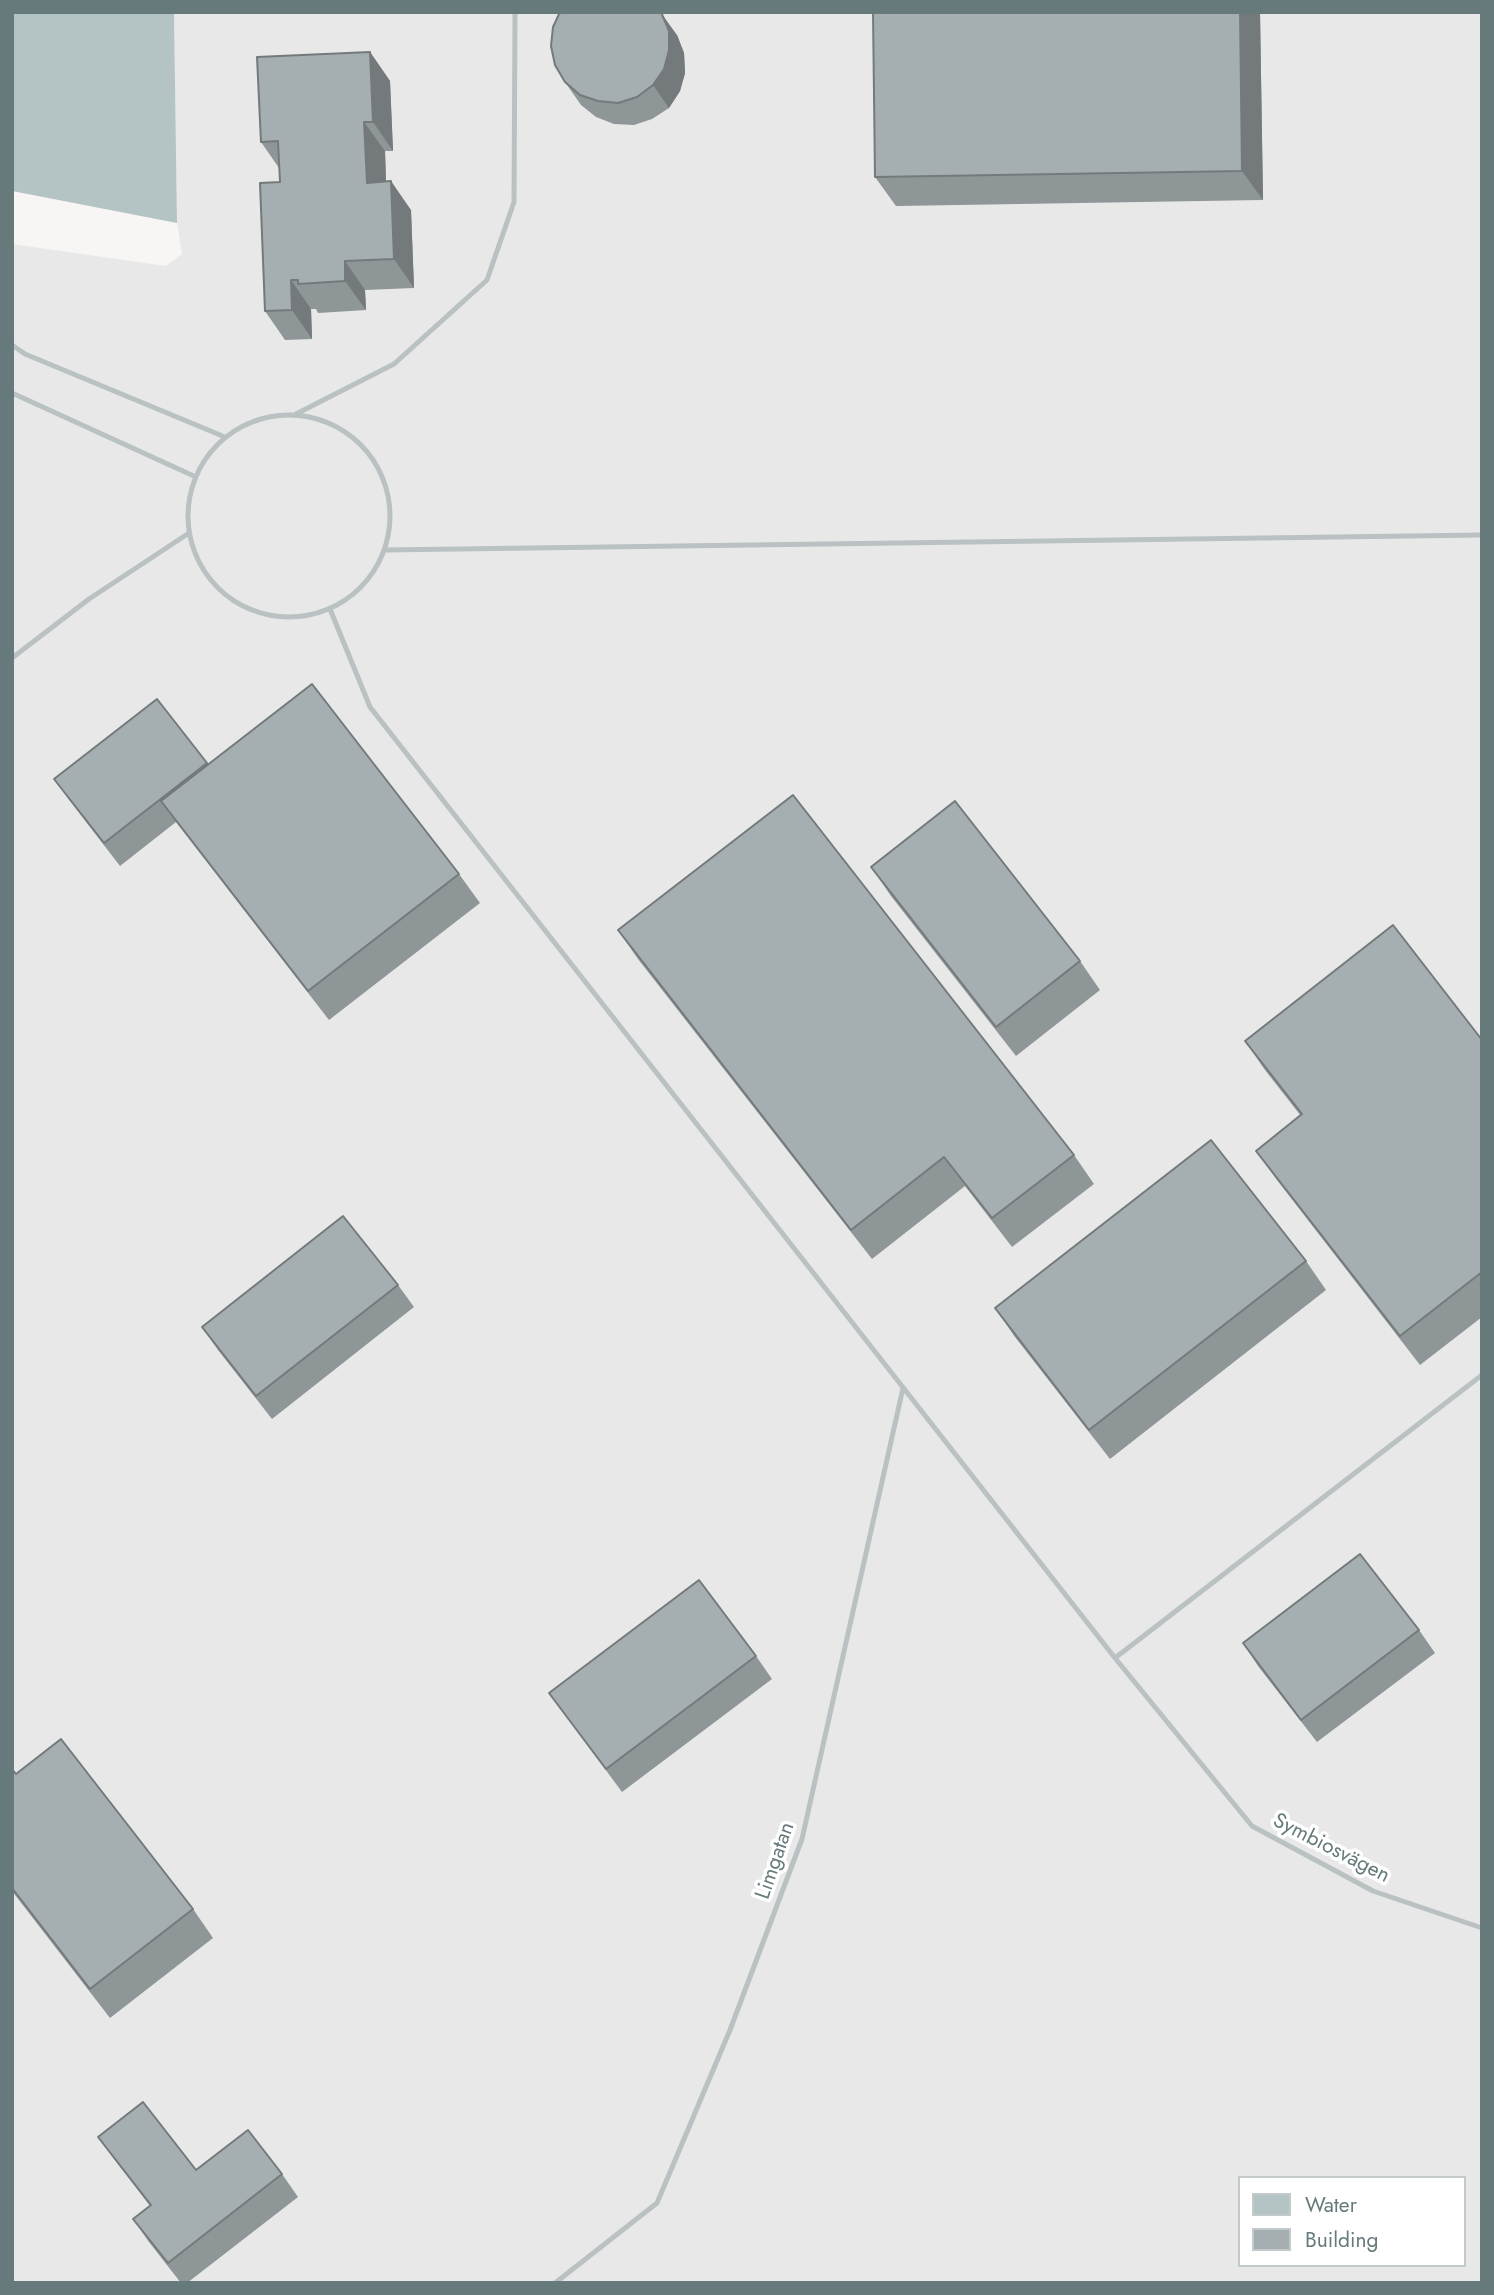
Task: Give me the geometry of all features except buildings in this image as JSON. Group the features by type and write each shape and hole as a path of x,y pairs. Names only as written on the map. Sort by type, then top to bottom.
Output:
{"lane":[{"path":"296,415 394,364 487,280 514,202 515,12"},
{"path":"12,345 25,354 225,437"},
{"path":"12,393 195,477"},
{"path":"296,415 332,424 363,445 383,477 391,513 385,550 364,585 330,609 301,617 270,616 241,606 217,587 199,562 189,533 188,505 195,477 208,455 225,437 258,419 296,415"},
{"path":"12,658 89,598 189,533"},
{"path":"385,550 1482,535"},
{"name":"Symbiosvägen","path":"330,609 370,706 1115,1658 1252,1826 1373,1891 1482,1928"},
{"path":"1115,1658 1482,1375"},
{"name":"Limgatan","path":"555,2283 657,2203 730,2030 802,1839 904,1388"}],"shaded area":[{"path":"174,12 1482,12 1482,2283 12,2283 12,244 166,266 182,254 177,223"}],"water":[{"path":"12,12 174,12 177,223 12,191"}]}
